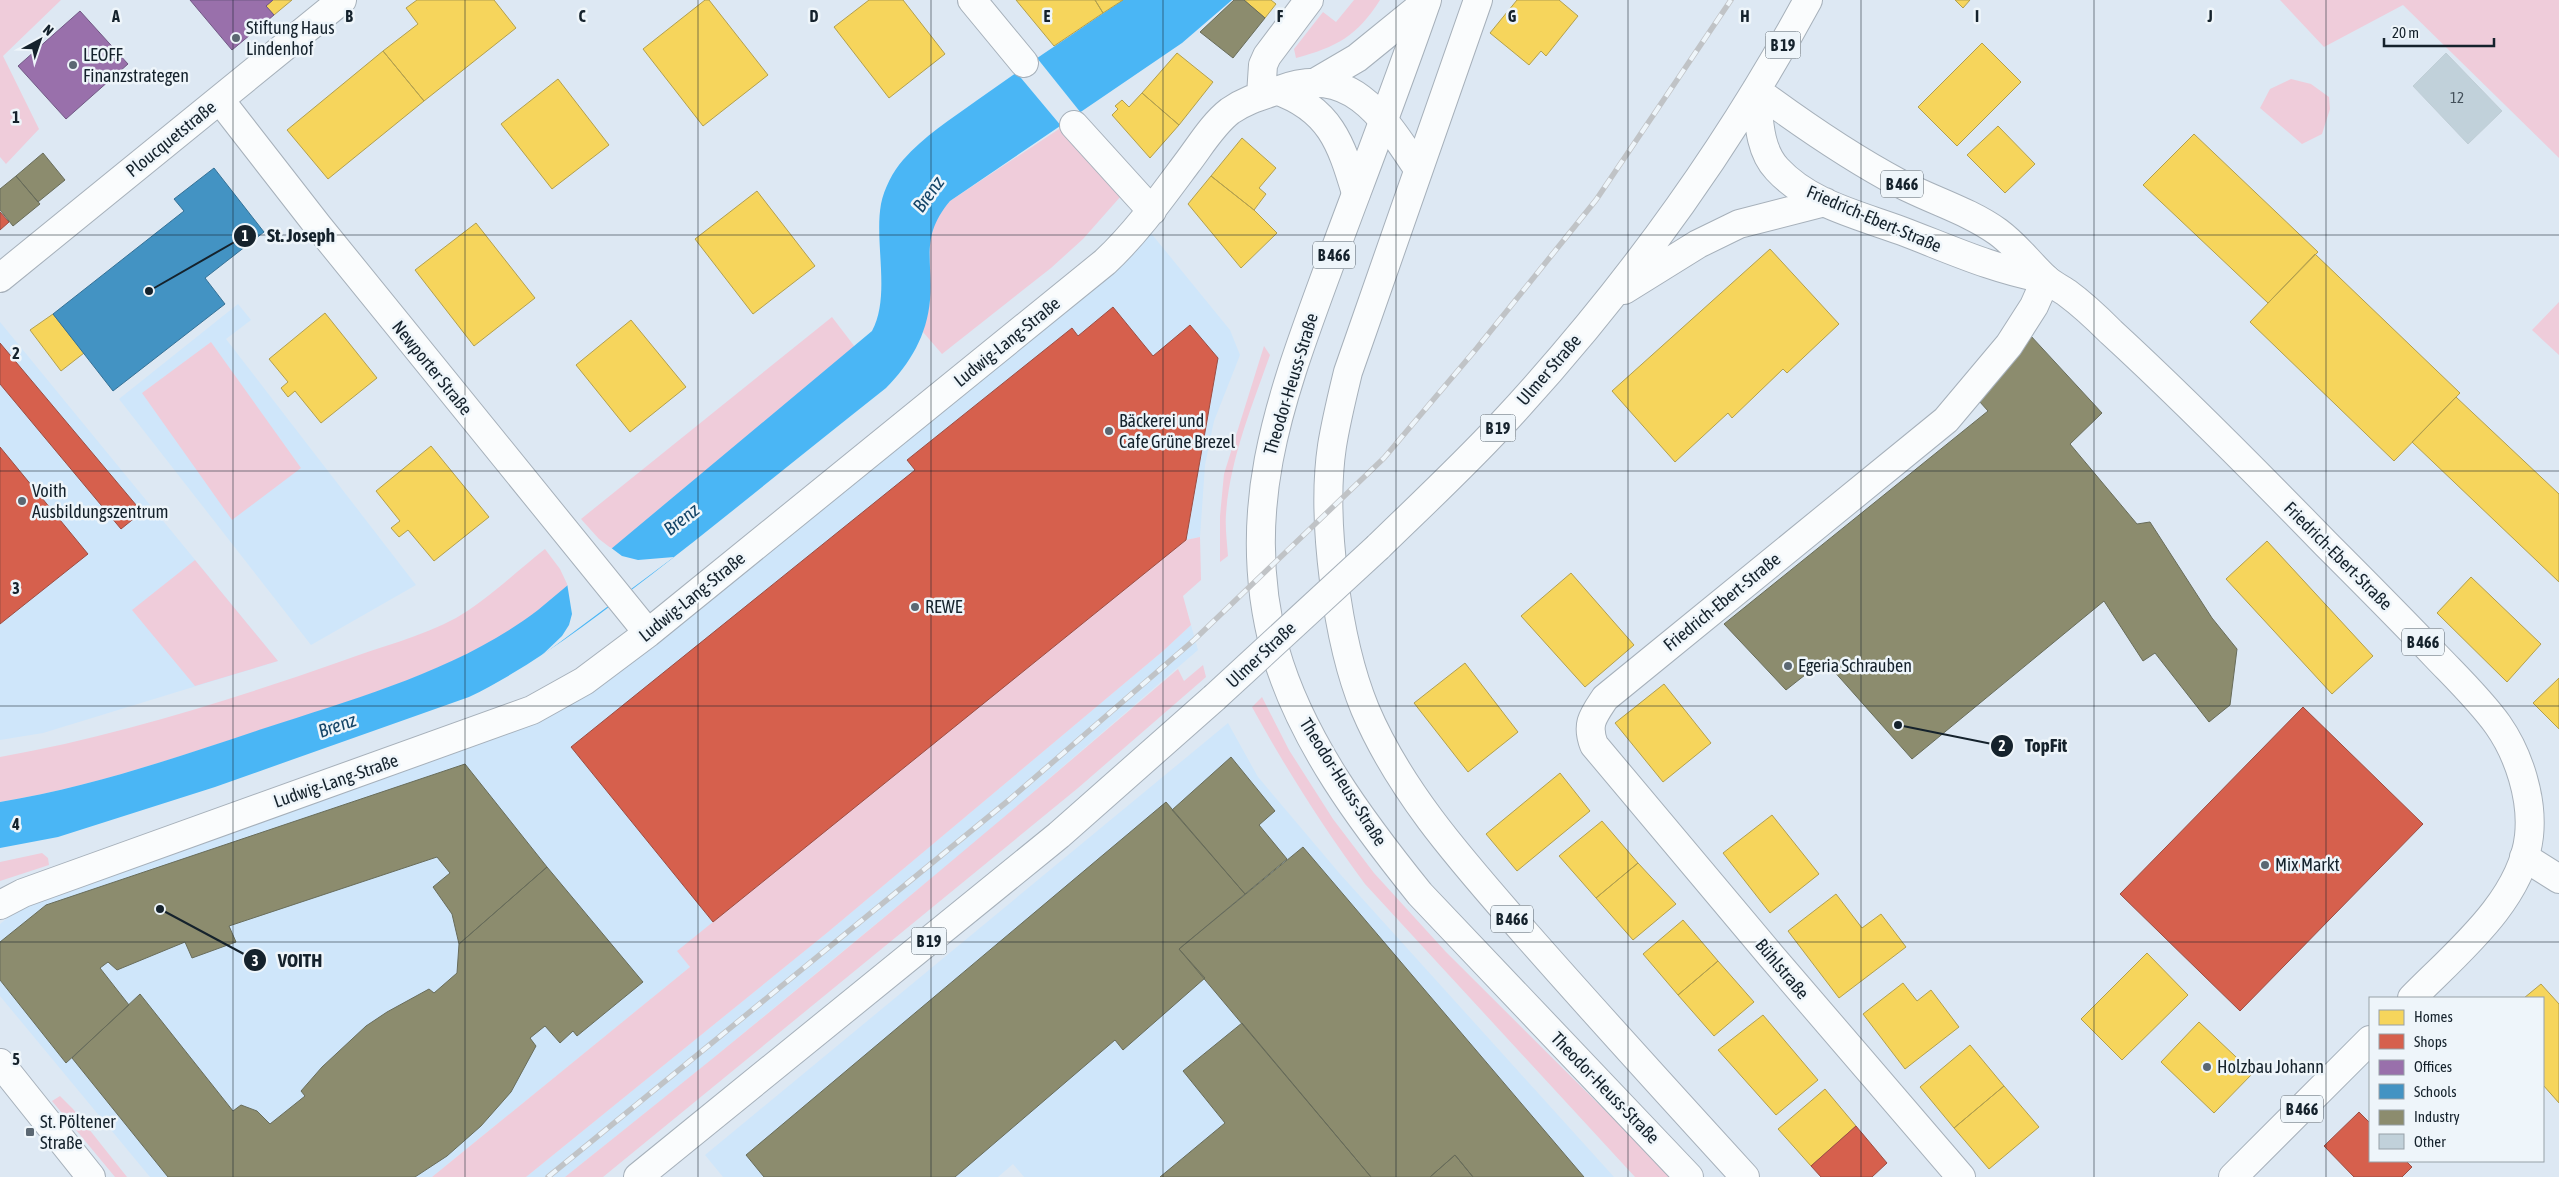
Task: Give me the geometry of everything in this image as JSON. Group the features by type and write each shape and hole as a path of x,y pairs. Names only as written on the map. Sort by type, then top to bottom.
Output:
{"main road":[{"name":"Ploucquetstraße","path":"0,278 342,0"},
{"path":"972,0 1024,63"},
{"path":"1309,0 1267,56 1263,65 1269,92 1308,104 1321,116 1340,145 1356,193"},
{"name":"B 466","path":"1478,0 1348,372 1332,447 1329,479 1333,572 1342,622 1364,707 1385,750 1415,799 1448,843 1574,989 1744,1177"},
{"name":"B 19","path":"1756,90 1808,0"},
{"name":"Ludwig-Lang-Straße","path":"1316,82 1357,58 1426,1"},
{"name":"Theodor-Heuss-Straße","path":"1426,1 1284,394 1266,468 1260,516 1262,562 1268,615 1276,651 1296,705 1320,752 1382,846 1420,894 1690,1177"},
{"name":"Ludwig-Lang-Straße","path":"0,905 23,893 160,843 525,714 584,681 648,633 1105,262 1128,240 1152,211 1219,122 1238,106 1269,92 1291,85 1316,82 1331,84 1350,91 1368,103 1383,118 1418,169"},
{"name":"Friedrich-Ebert-Straße","path":"1756,90 1762,139 1767,153 1776,168 1790,181 1825,202 1985,265 2046,279"},
{"name":"Friedrich-Ebert-Straße","path":"1756,90 1824,139 1862,163 1996,230 2014,245 2046,279 2069,295 2123,343 2253,470 2476,697 2499,726 2515,757 2524,782 2528,806 2529,836 2524,857 2511,886 2482,928 2413,997"},
{"name":"Ulmer Straße","path":"638,1177 1059,835 1214,698 1378,547 1501,425 1608,300 1695,183 1756,90"},
{"name":"Newporter Straße","path":"220,100 318,226 648,633"},
{"path":"1074,125 1152,211"},
{"path":"1608,300 1698,244 1739,224 1825,202"},
{"name":"Friedrich-Ebert-Straße","path":"1606,760 1594,745 1589,731 1594,713 1605,698 1946,420 2009,345 2034,306 2046,279"},
{"name":"Bühlstraße","path":"1606,760 1961,1177"},
{"path":"2524,857 2559,879"},
{"name":"B 466","path":"2235,1176 2369,1041"},
{"path":"0,1062 91,1177"}],"shaded area":[{"path":"0,0 61,0 3,56 39,129 6,164 0,157"},
{"path":"1354,0 1380,0 1363,23 1345,38 1323,49 1296,58 1294,49 1323,12 1336,22"},
{"path":"2280,0 2559,0 2559,158 2403,5 2324,47"},
{"path":"2291,79 2311,84 2329,97 2330,109 2322,134 2302,144 2260,108 2270,89"},
{"path":"1062,127 1121,196 1083,239 1051,268 942,354 923,332 930,299 929,251 932,229 939,214 950,201"},
{"path":"1150,232 1230,330 1240,355 1214,421 1205,465 1200,537 1186,540 678,951 690,967 432,1177 150,1177 0,996 0,924 23,905 603,683 659,642 1118,267"},
{"path":"2559,302 2559,355 2532,330"},
{"path":"238,304 251,320 226,339 416,585 311,645 119,399"},
{"path":"832,317 855,347 612,549 599,539 581,519"},
{"path":"0,322 278,661 43,733 0,740"},
{"path":"211,342 301,468 232,520 142,393"},
{"path":"1264,346 1270,355 1249,413 1232,473 1226,519 1228,556 1220,562 1220,516 1224,474"},
{"path":"1200,537 1201,580 1183,596 1191,625 1163,651 828,932 526,1177 432,1177 690,967 677,951 1186,540"},
{"path":"545,549 560,569 568,586 514,628 451,662 350,701 156,764 63,789 0,802 0,757 87,739 173,716 258,689 443,625 490,595"},
{"path":"195,560 278,661 195,686 132,610"},
{"path":"1191,625 1198,650 973,844 695,1073 565,1177 526,1177 828,932 1163,651"},
{"path":"1203,665 1206,677 1078,788 603,1177 565,1177 874,926 1178,669 1184,681"},
{"path":"1262,697 1289,750 1333,819 1374,873 1446,952 1672,1177 1635,1177 1365,884 1334,841 1278,753 1252,707"},
{"path":"1228,723 1258,777 1340,874 1614,1177 1024,1177 1013,1164 998,1177 723,1177 705,1155"},
{"path":"42,853 48,858 49,865 0,881 0,862"},
{"path":"60,1096 73,1109 127,1177 115,1177 52,1101"}],"water":[{"name":"Brenz","path":"1123,0 1232,0 1182,43 950,201 941,214 931,237 930,300 925,325 910,359 895,379 681,552 607,608 517,671 469,697 215,787 58,837 0,848 0,802 101,780 200,750 372,693 442,666 507,631 538,610 872,331 878,317 880,302 879,219 881,204 892,175 911,151 947,121"}],"pier":[{"path":"1037,58 1081,113 1062,127 1016,72"},
{"path":"610,547 622,556 638,560 674,557 540,657 562,636 569,625 572,614 567,583"}],"building: Homes":[{"path":"273,0 292,0 274,15 266,6"},
{"path":"417,0 494,0 516,28 424,101 383,51 418,24 406,8"},
{"path":"705,0 709,0 768,75 703,126 643,49"},
{"path":"869,0 903,0 945,54 889,98 834,27"},
{"path":"1016,0 1095,0 1103,13 1054,46"},
{"path":"1095,0 1123,0 1103,13"},
{"path":"1244,0 1271,0 1276,4 1265,18"},
{"path":"1517,0 1559,0 1578,16 1546,56 1541,51 1529,65 1490,33"},
{"path":"1955,0 1970,0 1963,8"},
{"path":"1982,43 2021,82 1957,146 1918,107"},
{"path":"383,51 424,101 328,179 287,130"},
{"path":"1177,53 1213,82 1179,125 1142,93"},
{"path":"558,79 609,145 552,189 501,124"},
{"path":"1142,93 1179,125 1150,158 1112,115 1118,109 1115,106 1122,100 1129,107"},
{"path":"1998,126 2035,164 2005,193 1967,155"},
{"path":"2194,134 2318,252 2268,303 2143,185"},
{"path":"1242,138 1276,168 1259,188 1266,194 1254,210 1211,176"},
{"path":"1211,176 1254,210 1277,233 1241,268 1188,204"},
{"path":"757,191 815,266 753,314 695,239"},
{"path":"476,223 535,298 474,346 415,270"},
{"path":"1770,249 1839,324 1787,373 1783,369 1732,418 1728,413 1675,462 1612,391"},
{"path":"2315,254 2460,393 2394,461 2250,322"},
{"path":"325,313 377,378 321,423 295,391 288,397 281,388 288,382 269,359"},
{"path":"53,314 84,353 61,371 30,330"},
{"path":"631,320 686,387 630,432 576,365"},
{"path":"2456,397 2559,494 2559,582 2412,442"},
{"path":"431,446 489,517 434,561 408,530 399,537 391,528 400,521 376,491"},
{"path":"2267,541 2373,656 2332,694 2226,579"},
{"path":"1571,573 1634,645 1585,687 1521,616"},
{"path":"2471,577 2541,644 2507,682 2437,613"},
{"path":"1465,663 1518,732 1468,772 1414,703"},
{"path":"2559,678 2559,729 2533,703"},
{"path":"1664,684 1711,743 1663,782 1615,723"},
{"path":"1560,773 1590,811 1517,871 1486,834"},
{"path":"1772,815 1819,874 1770,913 1723,853"},
{"path":"1602,821 1638,863 1596,898 1559,856"},
{"path":"1638,863 1676,904 1633,940 1596,898"},
{"path":"1836,894 1862,928 1881,914 1906,947 1839,998 1788,931"},
{"path":"1683,920 1718,961 1678,995 1643,954"},
{"path":"2147,953 2188,995 2122,1060 2081,1019"},
{"path":"1718,961 1754,1002 1714,1036 1678,995"},
{"path":"1903,983 1917,1001 1931,990 1959,1027 1905,1069 1863,1014"},
{"path":"2541,984 2559,1004 2559,1103 2544,1086 2544,997 2525,997"},
{"path":"1763,1015 1818,1080 1776,1115 1718,1050"},
{"name":"Holzbau Johann","path":"2199,1022 2253,1073 2214,1113 2161,1062"},
{"path":"1970,1045 2004,1086 1954,1128 1920,1087"},
{"path":"2004,1086 2039,1127 1989,1169 1954,1128"},
{"path":"1825,1089 1856,1126 1811,1166 1778,1129"}],"building: Shops":[{"path":"0,212 9,222 0,230"},
{"path":"1113,307 1153,356 1190,325 1218,358 1186,540 713,922 571,747 915,470 907,460 1072,328 1078,336"},
{"path":"0,343 142,512 121,529 0,384"},
{"name":"Voith Ausbildungszentrum","path":"0,447 88,554 0,624"},
{"name":"Mix Markt","path":"2303,707 2423,824 2240,1011 2120,894"},
{"path":"2359,1112 2369,1122 2369,1162 2407,1162 2412,1167 2402,1177 2354,1177 2324,1146"},
{"path":"1856,1126 1887,1163 1872,1177 1821,1177 1811,1166"}],"building: Offices":[{"path":"190,0 273,0 266,6 274,15 232,50"},
{"name":"LEOFF Finanzstrategen","path":"80,11 128,64 66,119 18,66"}],"building: Schools":[{"path":"214,168 264,232 205,278 225,304 113,391 53,314 184,211 174,199"}],"building: Industry":[{"path":"1234,0 1244,0 1265,18 1233,58 1200,32"},
{"path":"43,153 65,180 38,202 16,176"},
{"path":"16,176 40,204 13,226 0,210 0,189"},
{"path":"2030,335 2102,413 2070,444 2137,524 2150,522 2212,618 2237,649 2230,705 2209,722 2155,653 2143,661 2104,601 1912,759 1824,660 1786,690 1724,624 1988,411 1971,392"},
{"path":"1231,757 1275,811 1259,825 1287,859 1245,894 1172,810"},
{"path":"465,764 547,867 459,944 452,914 433,887 450,873 437,857 229,926 236,942 192,958 185,942 117,970 108,962 100,968 129,1005 66,1063 0,980 0,942 46,905"},
{"path":"1166,802 1245,894 1179,949 1205,978 1123,1050 1115,1040 955,1177 764,1177 746,1155"},
{"path":"1303,847 1584,1177 1473,1177 1455,1155 1430,1177 1371,1177 1179,949"},
{"path":"547,867 643,982 577,1036 573,1031 560,1043 545,1026 530,1038 536,1046 511,1092 481,1126 447,1156 415,1177 168,1177 72,1058 140,994 233,1111 241,1105 257,1111 270,1124 305,1096 301,1091 322,1067 366,1026 429,989 434,993 457,973 459,944"},
{"path":"1242,1023 1371,1177 1160,1177 1225,1123 1183,1071"},
{"path":"1455,1155 1473,1177 1430,1177"}],"building: Other":[{"path":"2446,53 2502,111 2468,144 2413,86"}],"railway":[{"path":"548,1177 1009,800 1194,640 1384,458 1477,348 1596,200 1731,0"}],"place":[{"name":"Stiftung Haus Lindenhof","path":"236,38"},
{"name":"LEOFF Finanzstrategen","path":"73,65"},
{"name":"St. Joseph","path":"149,291"},
{"name":"Bäckerei und Cafe Grüne Brezel","path":"1109,431"},
{"name":"Voith Ausbildungszentrum","path":"22,501"},
{"name":"REWE","path":"915,607"},
{"name":"Egeria Schrauben","path":"1788,666"},
{"name":"TopFit","path":"1898,725"},
{"name":"Mix Markt","path":"2265,865"},
{"name":"VOITH","path":"160,909"},
{"name":"Holzbau Johann","path":"2207,1067"},
{"name":"St. Pöltener Straße","path":"30,1132"}]}
